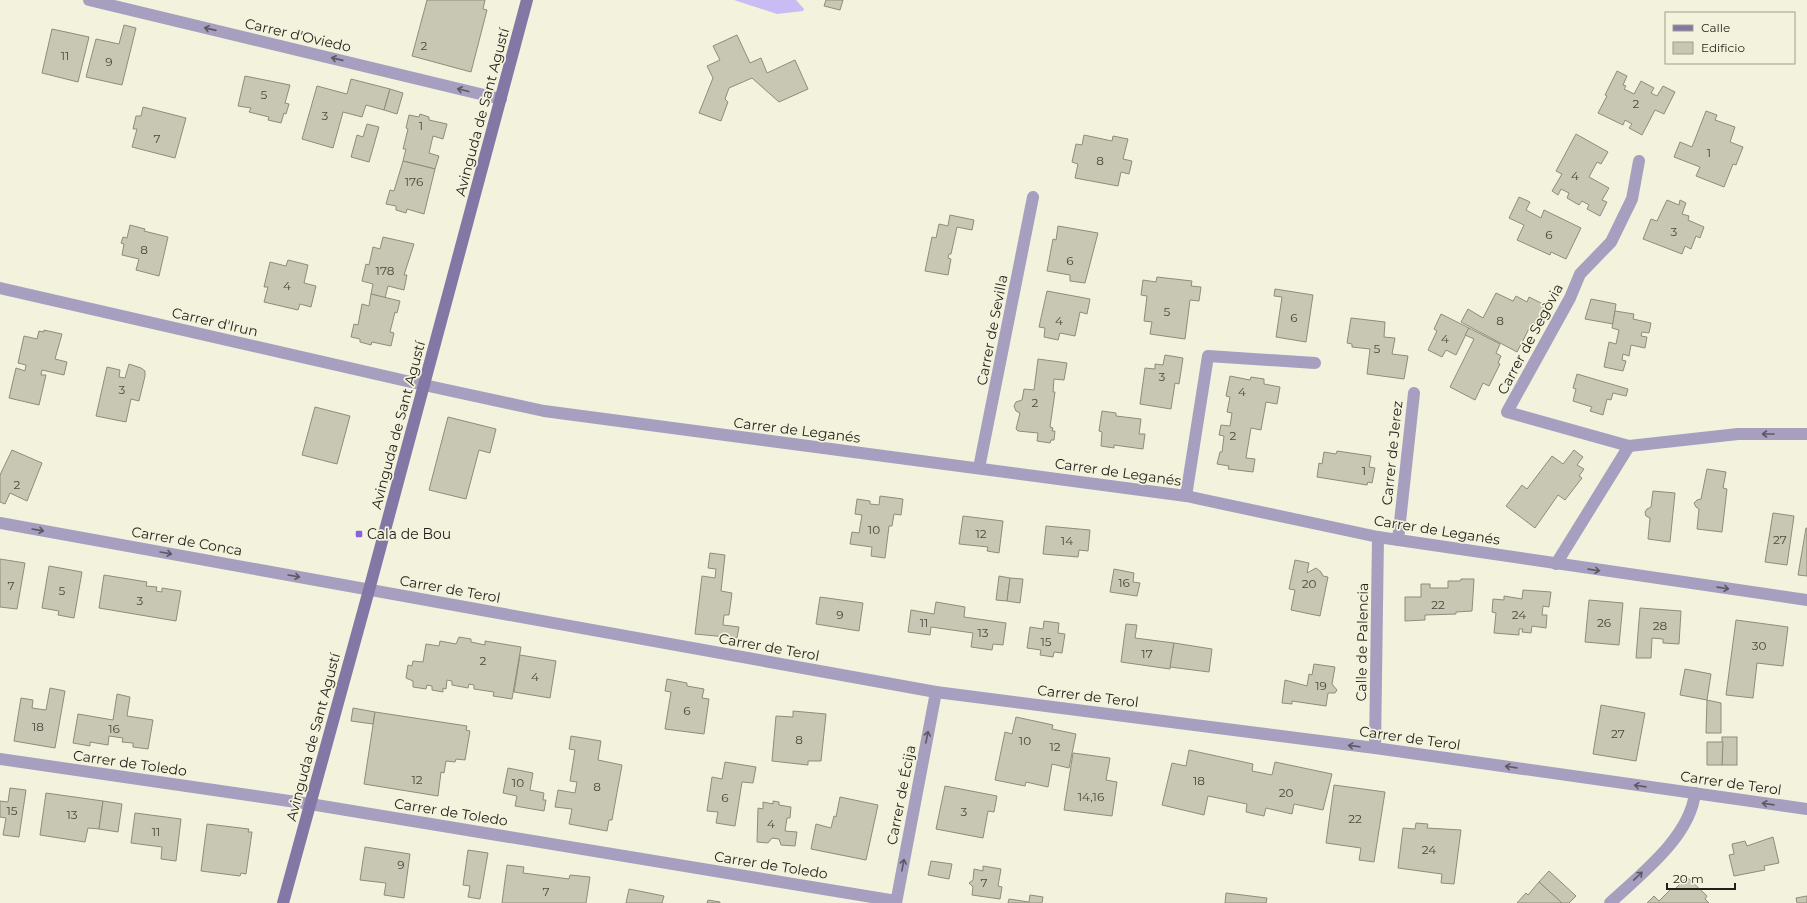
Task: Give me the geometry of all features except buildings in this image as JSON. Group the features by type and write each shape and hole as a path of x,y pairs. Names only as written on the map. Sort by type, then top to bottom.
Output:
{"street":[{"name":"Carrer d'Oviedo","path":"89,0 501,98"},
{"name":"Avinguda de Sant Agustí","path":"283,903 369,590 527,0"},
{"name":"Carrer de Segòvia","path":"1639,161 1632,199 1611,242 1580,274 1570,298 1507,412 1629,446 1738,434 1807,434"},
{"name":"Carrer de Sevilla","path":"979,468 1033,197"},
{"name":"Carrer d'Irun","path":"0,288 424,385"},
{"path":"1186,496 1208,356 1315,363"},
{"name":"Carrer de Leganés","path":"424,385 559,413 1186,496 1378,537 1807,600"},
{"name":"Carrer de Jerez","path":"1398,540 1414,393"},
{"path":"1556,564 1629,446"},
{"name":"Carrer de Conca","path":"0,523 369,590"},
{"name":"Calle de Palencia","path":"1375,748 1378,537"},
{"name":"Carrer de Terol","path":"369,590 936,692 1375,748 1807,809"},
{"name":"Carrer de Écija","path":"896,902 936,692"},
{"name":"Carrer de Toledo","path":"0,760 310,804 896,902"},
{"path":"1610,903 1673,842 1693,806 1695,793"}],"shaded area":[{"path":"734,0 796,0 804,9 803,11 777,14"}],"place":[{"name":"Cala de Bou","path":"359,534"}]}
